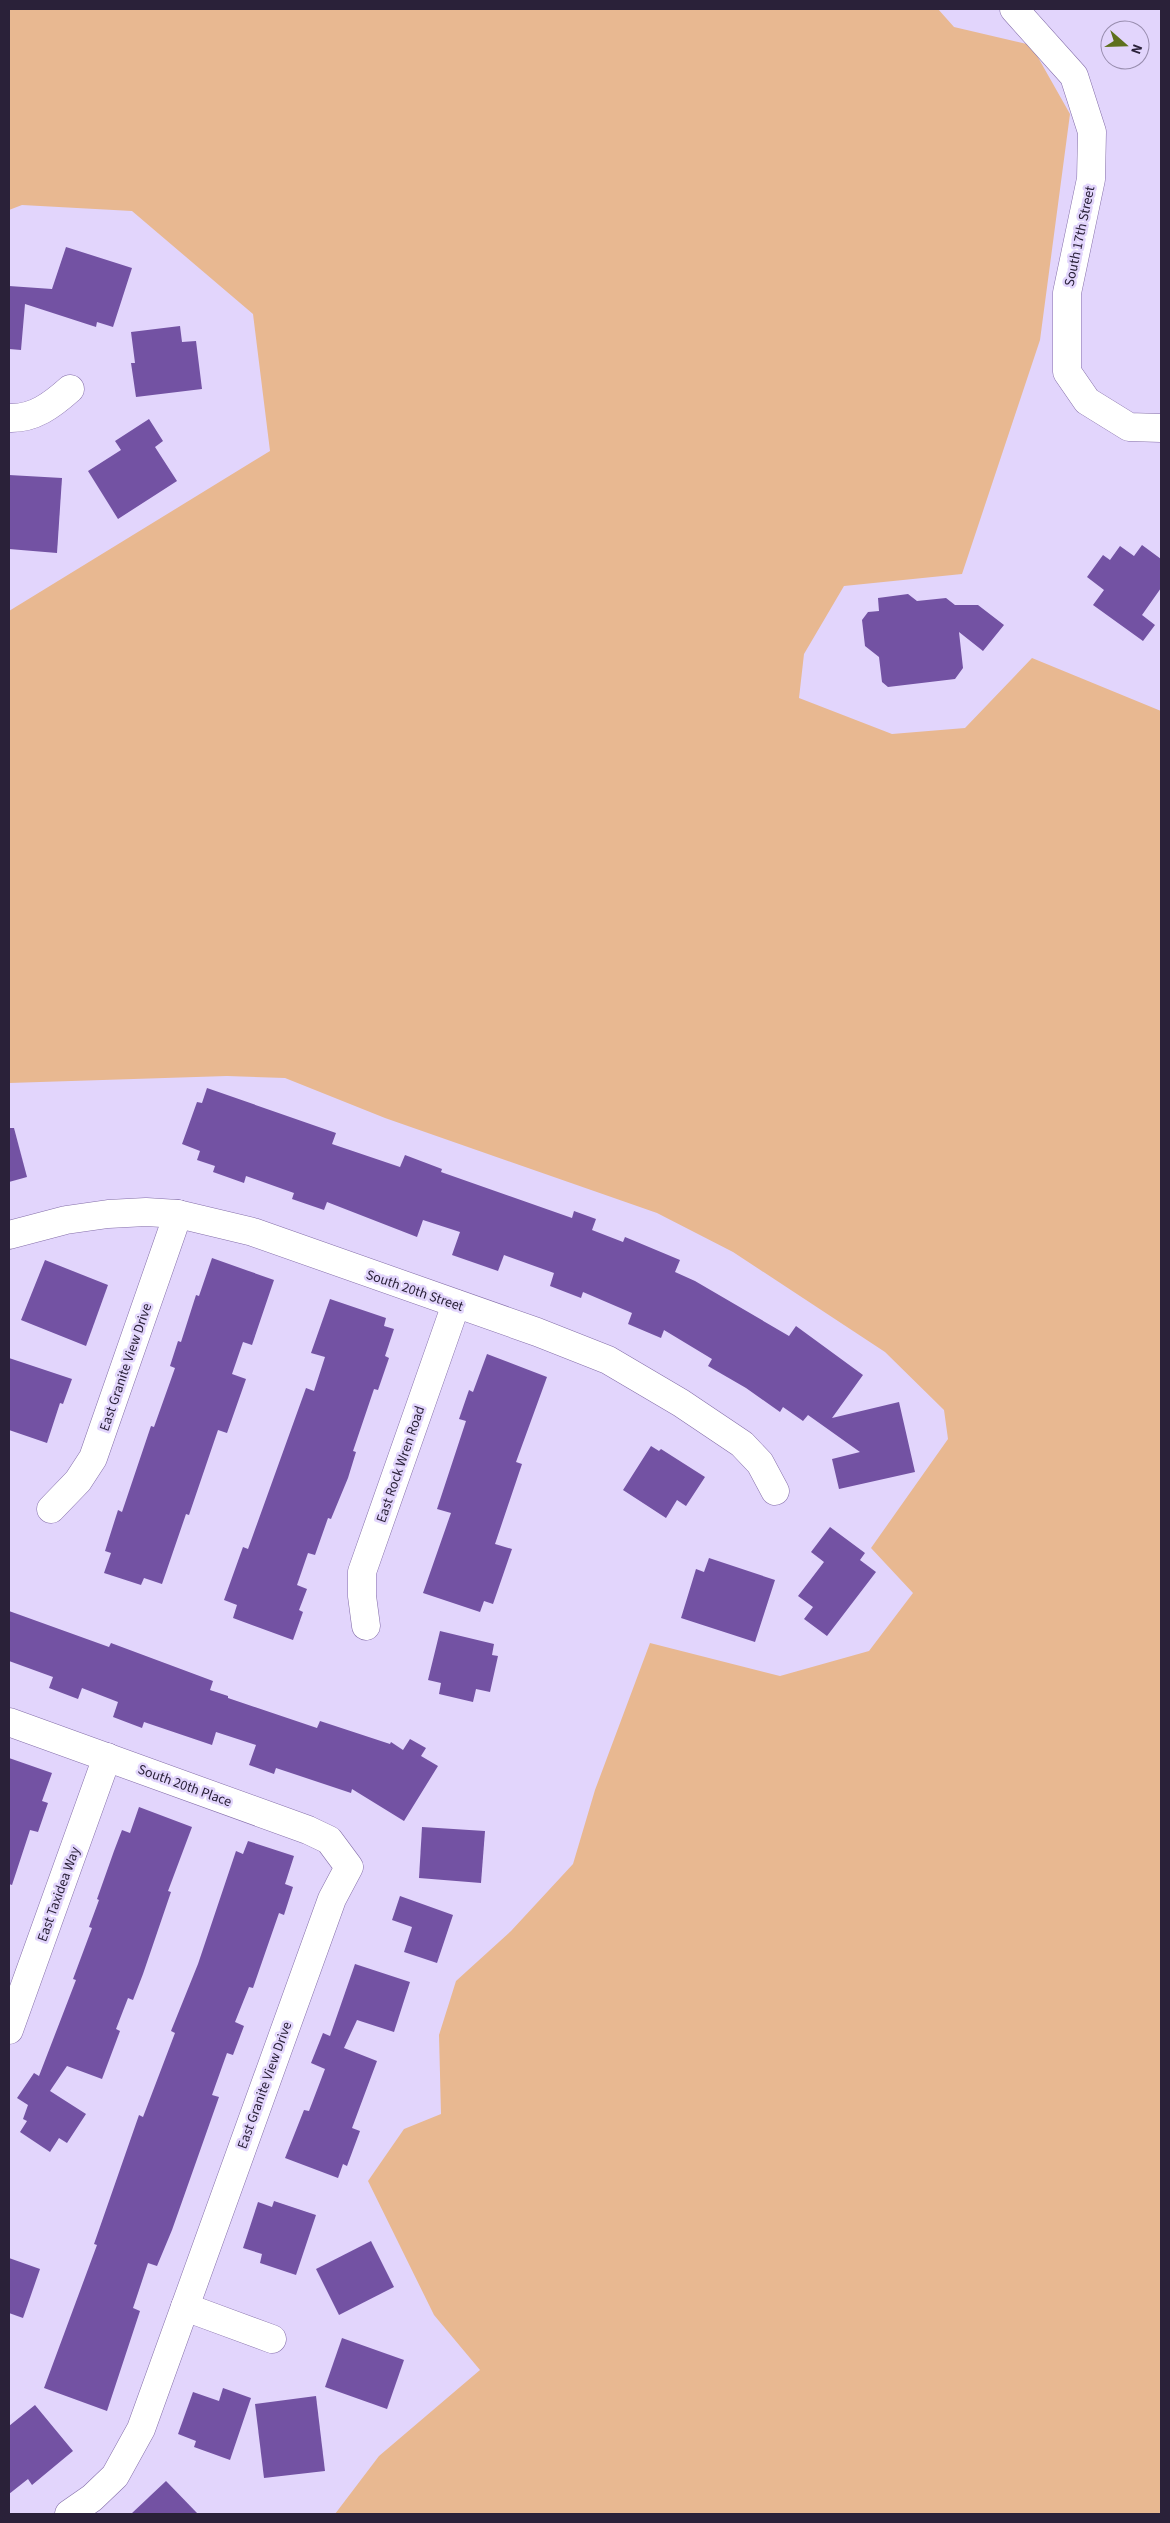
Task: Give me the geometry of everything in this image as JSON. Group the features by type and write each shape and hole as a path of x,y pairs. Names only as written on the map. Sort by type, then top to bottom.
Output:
{"street":[{"name":"South 17th Street","path":"1014,9 1074,76 1092,132 1091,179 1067,293 1067,372 1087,401 1130,427 1161,428"},
{"path":"9,418 20,419 50,407 70,389"},
{"name":"South 20th Street","path":"9,1235 66,1220 108,1214 146,1212 178,1214 253,1232 608,1360 640,1377 742,1444 760,1463 775,1491"},
{"name":"East Granite View Drive","path":"51,1509 78,1481 92,1458 178,1214"},
{"name":"East Rock Wren Road","path":"366,1626 362,1596 362,1572 456,1304"},
{"name":"South 20th Place","path":"9,1722 308,1830 329,1840 349,1867"},
{"name":"East Taxidea Way","path":"9,2030 107,1757"},
{"name":"East Granite View Drive","path":"69,2514 92,2498 115,2476 128,2456 141,2429 328,1908 349,1867"},
{"path":"185,2307 272,2339"}],"shaded area":[{"path":"9,9 938,9 954,27 1031,45 1070,114 1040,340 962,574 844,586 804,654 799,698 892,734 965,728 1032,658 1161,711 1161,2514 335,2514 379,2456 480,2370 434,2315 368,2181 404,2129 441,2114 439,2035 456,1981 511,1931 573,1864 595,1790 650,1643 780,1676 869,1651 913,1593 871,1548 948,1439 944,1410 885,1352 733,1252 657,1213 385,1118 285,1078 227,1076 9,1083 9,611 270,451 253,314 132,211 22,205 9,210"}],"building":[{"path":"66,247 132,268 113,327 97,322 96,327 25,304 21,350 9,349 9,286 52,289"},
{"path":"180,326 182,342 196,341 202,389 136,397 131,363 135,363 131,332"},
{"path":"149,419 163,441 155,447 177,481 118,519 88,471 121,450 115,441"},
{"path":"9,475 62,478 57,553 9,549"},
{"path":"1142,545 1161,559 1161,588 1142,615 1155,625 1143,641 1093,605 1104,590 1087,577 1103,555 1110,560 1120,546 1134,556"},
{"path":"908,594 917,601 946,598 955,605 978,605 1004,625 983,651 959,632 963,668 955,679 888,687 882,682 879,657 865,646 862,620 868,612 879,611 878,598"},
{"path":"207,1088 336,1133 332,1144 400,1167 405,1155 442,1169 441,1172 572,1218 574,1211 596,1219 592,1230 623,1242 625,1237 680,1260 675,1272 695,1281 789,1336 796,1326 863,1375 832,1418 899,1402 915,1472 839,1489 832,1459 860,1452 808,1415 803,1421 783,1407 780,1412 746,1388 708,1366 712,1359 664,1330 661,1338 628,1324 632,1313 583,1292 581,1298 550,1286 554,1273 504,1255 498,1271 452,1255 460,1232 423,1220 417,1237 327,1202 324,1210 292,1199 294,1193 246,1176 244,1183 213,1172 215,1166 197,1160 200,1151 182,1144 197,1102 202,1103"},
{"path":"9,1128 14,1128 27,1177 9,1182"},
{"path":"212,1258 274,1280 252,1345 243,1342 232,1374 246,1379 227,1433 218,1430 189,1515 186,1514 162,1584 144,1578 141,1585 104,1573 111,1553 105,1551 118,1510 122,1512 151,1426 154,1427 175,1368 170,1366 178,1341 181,1342 196,1295 199,1296"},
{"path":"45,1260 108,1285 86,1346 21,1320"},
{"path":"330,1299 386,1318 384,1326 394,1329 385,1356 389,1358 378,1390 374,1389 353,1451 356,1452 348,1478 331,1519 328,1518 315,1555 308,1553 297,1585 307,1589 299,1610 303,1612 293,1640 233,1618 237,1605 224,1600 243,1547 248,1549 306,1388 314,1391 325,1357 311,1353"},
{"path":"487,1354 547,1377 516,1462 522,1464 495,1544 512,1549 493,1604 484,1601 480,1612 423,1593 451,1513 437,1509 466,1421 459,1419 469,1390 473,1392"},
{"path":"9,1358 72,1379 63,1404 60,1403 47,1443 9,1430"},
{"path":"651,1446 659,1451 661,1449 705,1477 686,1506 677,1500 666,1518 623,1490"},
{"path":"830,1527 865,1553 860,1560 876,1572 827,1636 804,1619 813,1607 798,1596 824,1562 811,1552"},
{"path":"709,1558 775,1580 755,1642 681,1618 696,1569 704,1572"},
{"path":"9,1611 109,1647 111,1643 213,1681 210,1690 228,1696 228,1698 317,1728 320,1721 390,1744 391,1742 403,1750 410,1739 426,1748 421,1756 438,1766 404,1821 352,1789 351,1793 276,1768 274,1774 249,1765 256,1745 216,1732 212,1745 144,1722 142,1728 113,1717 118,1702 82,1688 78,1699 49,1688 53,1677 9,1661"},
{"path":"440,1631 494,1644 492,1655 498,1656 490,1692 476,1689 473,1702 439,1694 441,1683 428,1680"},
{"path":"9,1758 52,1773 42,1801 48,1803 38,1832 30,1830 12,1885 9,1884"},
{"path":"139,1807 192,1827 168,1891 171,1892 143,1974 133,2000 128,1998 116,2029 120,2031 102,2079 67,2066 50,2091 86,2114 67,2143 59,2138 50,2152 20,2132 27,2121 23,2119 28,2105 17,2098 34,2073 39,2076 76,1980 73,1979 92,1928 89,1927 99,1900 97,1899 114,1851 122,1830 130,1833"},
{"path":"422,1827 485,1831 481,1883 419,1878"},
{"path":"248,1841 294,1856 285,1884 293,1887 284,1915 279,1913 253,1988 249,1987 235,2022 244,2026 233,2055 227,2053 212,2095 219,2097 172,2230 157,2266 148,2263 133,2308 140,2311 107,2411 44,2388 97,2245 94,2244 139,2115 143,2117 175,2033 171,2031 198,1964 236,1851 243,1854"},
{"path":"400,1896 453,1915 437,1963 404,1952 412,1927 392,1920"},
{"path":"355,1964 410,1982 394,2032 357,2020 344,2048 377,2061 352,2128 360,2131 347,2166 343,2164 338,2178 285,2158 304,2110 309,2111 325,2069 311,2063 323,2033 330,2036"},
{"path":"274,2201 316,2215 296,2275 260,2263 262,2254 243,2248 258,2202 272,2207"},
{"path":"371,2241 394,2287 339,2315 316,2269"},
{"path":"9,2258 40,2269 23,2318 9,2313"},
{"path":"342,2338 404,2360 387,2409 325,2387"},
{"path":"223,2388 251,2398 230,2460 194,2447 196,2441 178,2434 193,2392 219,2401"},
{"path":"316,2396 325,2471 264,2478 255,2404"},
{"path":"35,2405 73,2451 32,2485 28,2479 9,2494 9,2426"},
{"path":"166,2481 198,2514 131,2514"}]}
